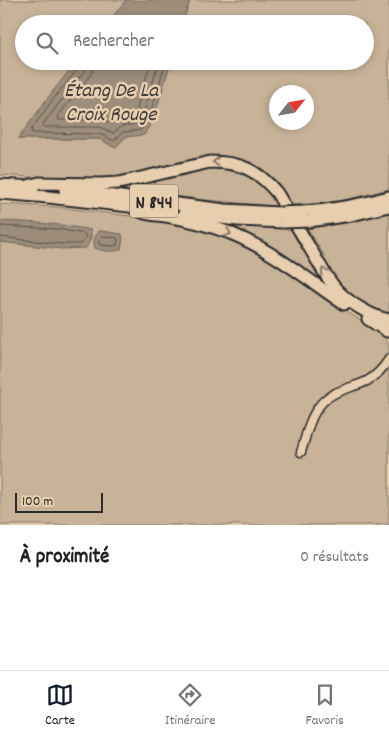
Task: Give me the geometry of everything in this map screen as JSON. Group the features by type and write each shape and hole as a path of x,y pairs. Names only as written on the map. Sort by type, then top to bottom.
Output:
{"highway":[{"path":"28,186 39,183 100,184 119,182 210,162 226,162 241,166 258,174 277,193 324,272 337,290 351,302 388,326"},
{"name":"N 844","path":"0,185 28,186 282,217"},
{"name":"N 844","path":"0,194 131,206 237,220 351,215 389,206"},
{"name":"N 844","path":"306,217 389,196"},
{"path":"131,206 139,212 192,221 248,241 280,260 350,308 377,323 388,326"}],"street":[{"path":"301,452 312,418 321,404 338,391 369,380 381,370 389,359"}],"shaded area":[{"path":"0,0 126,0 114,15 15,15 15,70 70,70 19,139 100,139 115,148 125,137 153,120 168,70 374,70 374,15 185,15 190,0 389,0 389,189 325,203 272,206 120,189 117,179 55,179 0,175"},
{"path":"0,204 57,207 171,221 211,231 259,252 350,314 383,333 389,346 389,525 0,525"},
{"path":"389,212 389,316 375,311 345,292 323,264 325,257 308,229 353,222"},
{"path":"216,224 295,229 329,286 326,287"}],"water":[{"name":"Étang De La Croix Rouge","path":"126,0 190,0 185,15 114,15"},
{"name":"Étang De La Croix Rouge","path":"70,70 168,70 153,120 144,135 125,137 115,148 100,139 18,139"},
{"path":"0,221 68,226 91,230 91,238 86,248 62,249 0,242"},
{"path":"99,231 122,234 121,249 108,251 95,248 94,240"}]}
